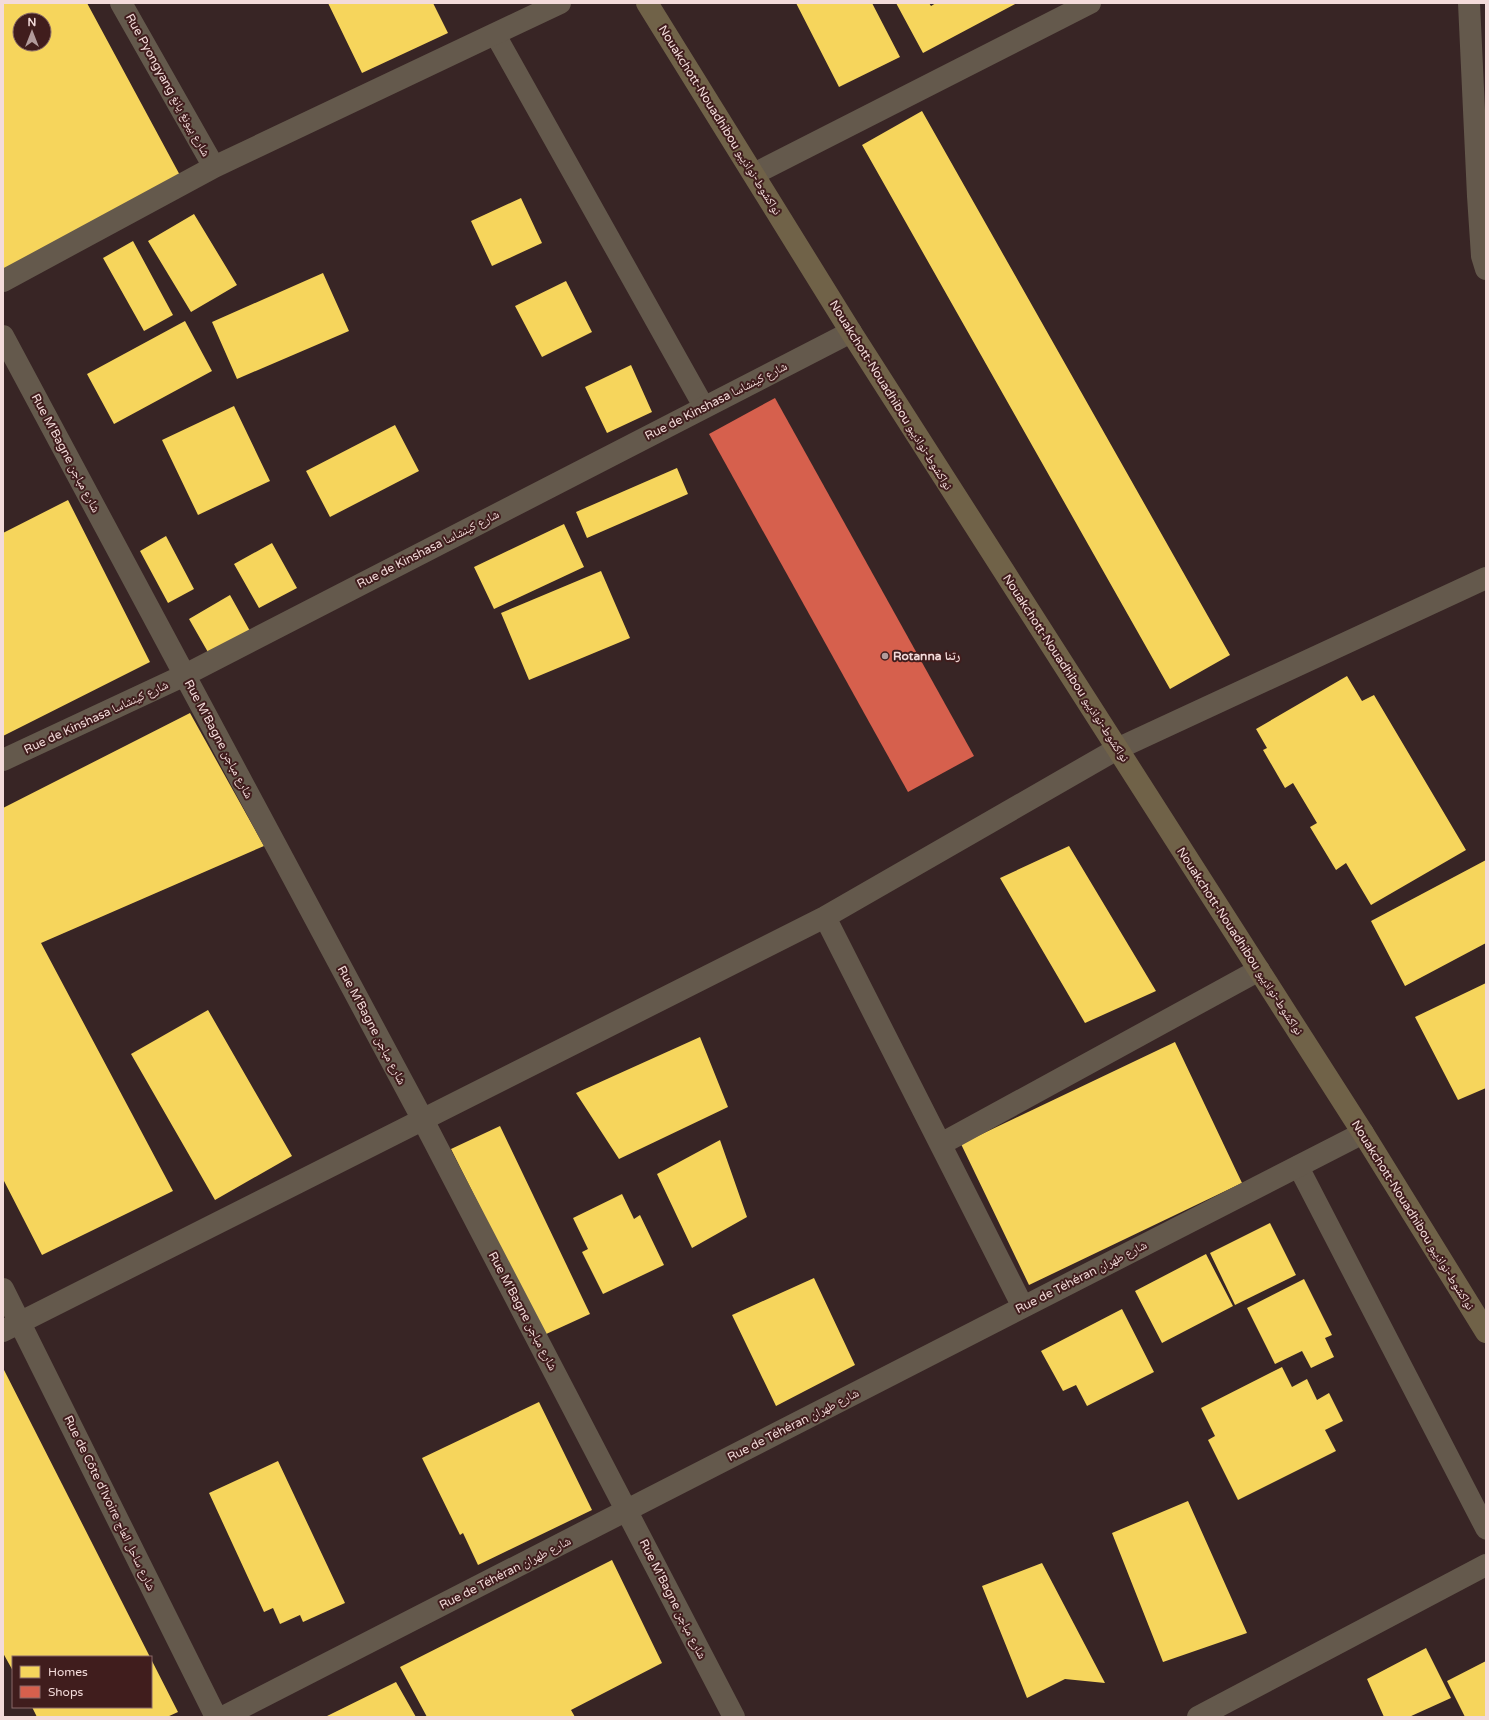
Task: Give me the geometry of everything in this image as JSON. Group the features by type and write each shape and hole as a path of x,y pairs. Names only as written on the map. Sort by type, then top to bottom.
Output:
{"highway":[{"name":"Nouakchott-Nouadhibou نواكشوط-نواذيبو","path":"647,3 851,332 1363,1133 1486,1332"}],"street":[{"name":"Rue Pyongyang شارع بيونغ يانغ","path":"121,3 214,167"},
{"path":"3,282 214,167 560,3"},
{"path":"754,174 1090,3"},
{"path":"1469,3 1482,194 1482,256 1486,269"},
{"name":"Rue de Kinshasa شارع كينشاسا","path":"3,760 185,675 851,332"},
{"name":"Rue M'Bagne شارع مباجن","path":"3,336 423,1120 734,1717"},
{"path":"12,1327 825,917 1117,749 1486,578"},
{"path":"825,917 1023,1307"},
{"path":"940,1144 1259,970"},
{"name":"Rue de Téhéran شارع طهران","path":"223,1717 1363,1133"},
{"name":"Rue de Côte d'Ivoire شارع ساحل العاج","path":"3,1289 12,1327 216,1717"},
{"path":"1198,1717 1486,1565"}],"lane":[{"path":"496,34 704,407"},
{"path":"1298,1166 1486,1529"}],"building: Homes":[{"path":"3,3 87,3 182,179 3,272"},
{"path":"328,3 433,3 448,33 362,73"},
{"path":"796,3 872,3 900,57 839,87"},
{"path":"896,3 929,3 931,6 936,3 1017,3 923,53"},
{"path":"922,111 1230,655 1170,689 862,145"},
{"path":"521,198 542,243 492,266 471,221"},
{"path":"194,214 237,285 191,312 148,241"},
{"path":"133,241 173,315 144,331 103,258"},
{"path":"323,273 349,331 237,379 212,322"},
{"path":"566,281 592,332 542,357 515,306"},
{"path":"185,321 212,371 114,424 87,374"},
{"path":"631,365 652,412 607,433 585,387"},
{"path":"234,406 270,481 198,515 162,440"},
{"path":"395,425 419,471 330,517 306,471"},
{"path":"677,468 688,494 587,538 576,512"},
{"path":"68,500 150,662 3,736 3,533"},
{"path":"564,524 584,567 494,609 474,567"},
{"path":"166,536 194,589 168,603 140,551"},
{"path":"272,543 297,588 259,608 234,564"},
{"path":"601,571 630,638 529,680 501,613"},
{"path":"230,595 250,631 209,654 189,619"},
{"path":"1347,676 1362,701 1374,695 1466,850 1371,905 1346,863 1336,870 1310,827 1317,823 1293,783 1285,788 1263,750 1267,748 1256,729"},
{"path":"190,713 264,846 41,943 173,1191 42,1255 3,1179 3,808"},
{"path":"1069,846 1156,991 1085,1023 1000,878"},
{"path":"1486,860 1486,943 1405,986 1371,921"},
{"path":"1486,983 1486,1088 1458,1100 1415,1017"},
{"path":"208,1010 292,1156 215,1200 131,1054"},
{"path":"700,1037 728,1107 619,1159 576,1093"},
{"path":"1175,1042 1242,1183 1029,1285 961,1144"},
{"path":"500,1126 590,1314 544,1335 451,1149"},
{"path":"720,1140 747,1217 692,1248 657,1174"},
{"path":"622,1194 634,1219 640,1215 664,1265 603,1294 582,1252 588,1249 573,1218"},
{"path":"1270,1223 1296,1275 1235,1305 1210,1253"},
{"path":"1206,1254 1233,1306 1162,1343 1135,1291"},
{"path":"814,1278 855,1365 776,1406 732,1315"},
{"path":"1304,1279 1332,1335 1325,1338 1334,1357 1311,1368 1302,1351 1275,1364 1247,1308"},
{"path":"1122,1309 1154,1372 1087,1406 1076,1385 1063,1391 1041,1351"},
{"path":"1282,1367 1292,1387 1307,1379 1317,1400 1329,1393 1343,1421 1325,1430 1336,1451 1238,1500 1208,1440 1215,1436 1201,1408"},
{"path":"3,1368 149,1656 12,1656 12,1669 3,1653"},
{"path":"539,1402 592,1510 478,1565 463,1533 460,1535 422,1458"},
{"path":"278,1461 345,1603 303,1622 300,1615 280,1624 273,1608 264,1612 209,1493"},
{"path":"1188,1501 1247,1633 1163,1662 1112,1533"},
{"path":"612,1560 662,1663 571,1710 575,1717 427,1717 400,1667"},
{"path":"1042,1563 1105,1683 1065,1679 1027,1698 982,1586"},
{"path":"1426,1648 1451,1698 1409,1717 1384,1717 1367,1679"},
{"path":"152,1661 178,1712 167,1717 37,1717 32,1708 152,1708"},
{"path":"1486,1661 1486,1717 1465,1717 1447,1681"},
{"path":"396,1682 416,1717 325,1717"}],"building: Shops":[{"path":"775,398 974,756 908,792 709,434"}],"place":[{"name":"Rotanna رتنا","path":"885,656"}]}
